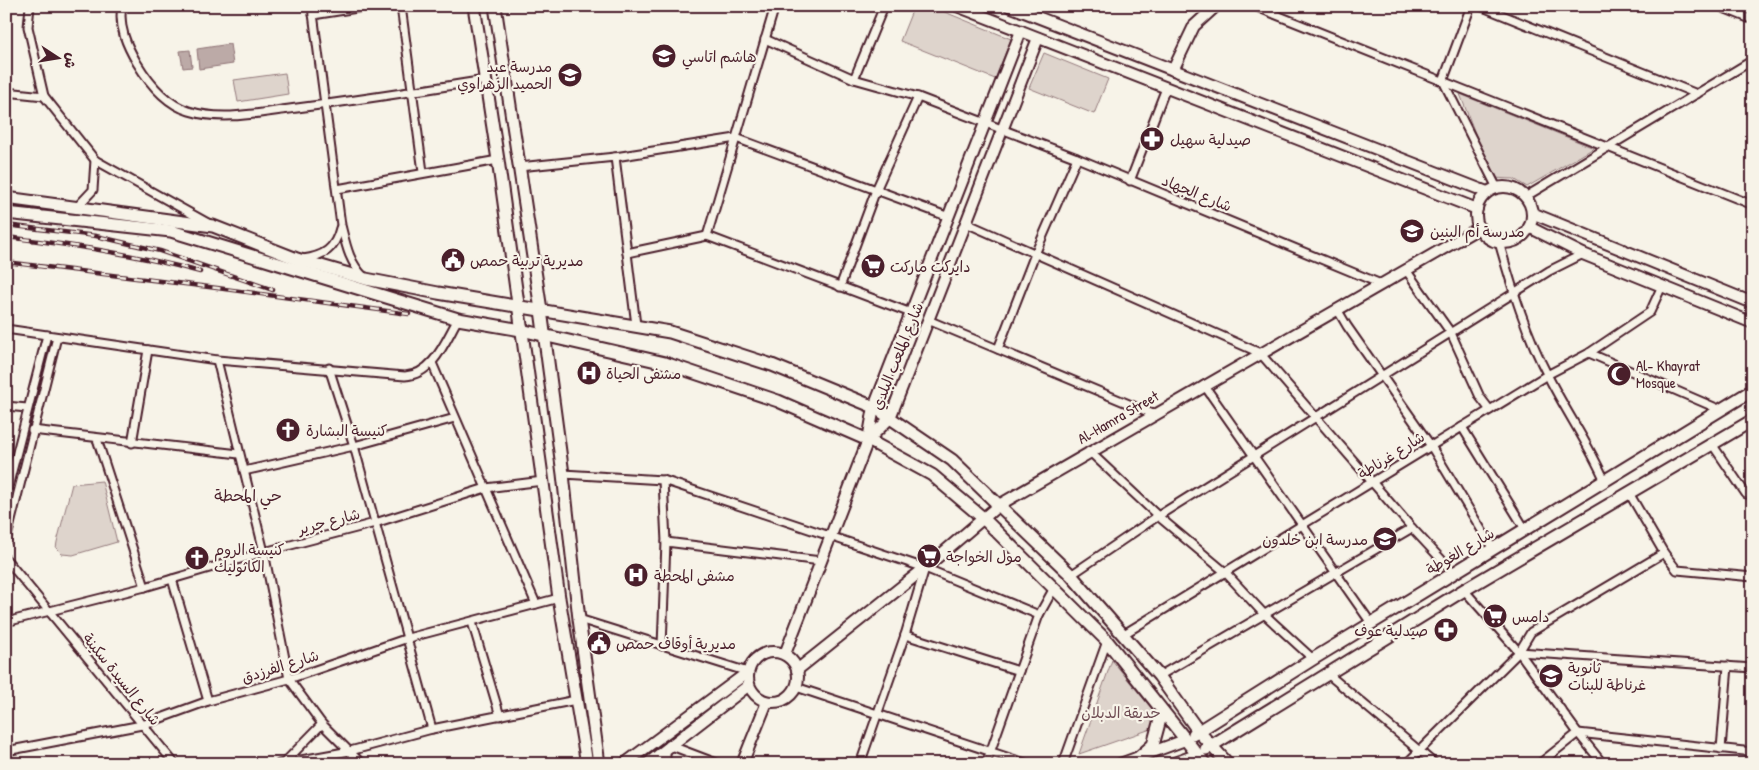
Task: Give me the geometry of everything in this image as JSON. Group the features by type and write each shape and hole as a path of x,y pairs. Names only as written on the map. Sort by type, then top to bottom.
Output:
{"main road":[{"path":"474,6 498,160 559,598 586,764"},
{"path":"495,6 541,310 563,474 579,620 599,764"},
{"path":"957,6 1477,209"},
{"path":"1010,6 1487,192"},
{"path":"1173,70 1194,26 1216,6"},
{"name":"شارع الملعب البلدي","path":"868,440 874,407 1021,31"},
{"name":"شارع الملعب البلدي","path":"868,440 890,418 1038,38"},
{"path":"1497,188 1512,188 1525,197 1532,213 1529,227 1516,240 1499,242 1491,240 1479,228 1477,209 1487,192 1497,188"},
{"path":"6,198 213,226 297,260 366,279 670,332 772,365 874,407 952,460 1071,575 1159,676 1199,732 1228,764"},
{"path":"6,212 171,231 458,319 521,330 665,363 778,401 868,440 932,475 983,518 1107,641 1205,764"},
{"path":"1532,213 1753,303"},
{"path":"1529,227 1583,254 1661,288 1753,323"},
{"name":"Al-Hamra Street","path":"797,670 925,568 999,505 1153,414 1479,228"},
{"name":"شارع الغوطة","path":"1184,740 1312,659 1753,390"},
{"path":"1171,764 1212,746 1464,590 1753,420"},
{"path":"785,654 868,440"},
{"path":"624,764 748,672 758,656 776,652 791,658 797,670 796,687 784,700 767,702 760,698 749,686 748,672"},
{"path":"647,764 668,746 749,686"},
{"path":"742,764 767,702"},
{"path":"1137,758 1153,745 1162,712"},
{"path":"1120,764 1184,740"}],"street":[{"path":"30,6 28,27 44,96 95,160 213,226"},
{"path":"122,6 122,30 128,48 152,86 168,100 186,111 208,116 226,117 413,92 485,80"},
{"path":"312,6 341,225 354,268 366,279"},
{"path":"314,15 370,6"},
{"path":"401,6 423,172"},
{"path":"707,236 775,6"},
{"path":"854,79 884,6"},
{"path":"1254,6 1753,205"},
{"path":"1471,6 1443,82 1497,188"},
{"path":"1480,6 1697,94"},
{"path":"1718,6 1753,20"},
{"name":"شارع الجهاد","path":"766,39 854,79 918,97 1003,128 1381,284"},
{"path":"1525,197 1753,60"},
{"path":"1130,181 1166,88"},
{"path":"6,92 44,96"},
{"path":"840,287 876,190 918,97"},
{"path":"519,167 615,157 736,138 948,217"},
{"path":"615,157 636,325"},
{"path":"998,349 1035,254 1077,158"},
{"path":"77,207 94,190 95,160"},
{"path":"337,189 498,160"},
{"path":"966,223 1260,353 1412,528 1454,573"},
{"path":"297,260 320,256 331,249 338,239 341,225"},
{"path":"627,253 707,236 911,313"},
{"path":"1499,242 1514,293 1547,375 1595,457 1605,481"},
{"path":"1071,575 1158,516 1382,375 1549,271 1583,254"},
{"path":"1406,270 1451,333 1480,397 1490,410"},
{"name":"شارع غرناطة","path":"1124,634 1547,375 1589,353 1650,312 1661,288"},
{"path":"1338,309 1431,446 1493,549"},
{"path":"6,328 217,360 329,368 405,376 414,375 432,363 458,319"},
{"path":"928,320 1153,414"},
{"path":"6,495 8,476 47,335"},
{"path":"6,541 56,337"},
{"path":"132,443 148,350"},
{"path":"1589,353 1721,410"},
{"path":"217,360 264,552 289,679 322,724 362,764"},
{"path":"432,363 536,604"},
{"path":"329,368 354,446 432,729"},
{"path":"1204,385 1371,623"},
{"path":"6,406 27,408"},
{"path":"244,472 354,446 455,418"},
{"path":"1462,427 1525,530"},
{"path":"32,430 239,454"},
{"path":"97,439 145,587"},
{"path":"1712,444 1746,494 1753,494"},
{"path":"1089,451 1158,516 1225,572 1263,613 1312,659"},
{"path":"563,474 663,480 925,568 1039,615"},
{"path":"662,646 666,542 663,480"},
{"name":"شارع جرير","path":"6,622 145,587 264,552 375,523 486,488 543,481"},
{"path":"1629,493 1664,553 1677,570 1753,577"},
{"path":"1159,676 1263,613 1412,528"},
{"path":"666,542 821,562"},
{"path":"1406,764 1519,652 1531,632 1664,553"},
{"name":"شارع السيدة سكينة","path":"6,559 175,764"},
{"path":"860,764 905,634 925,568"},
{"path":"172,579 208,701"},
{"path":"986,764 1039,615 1054,588"},
{"path":"1464,590 1519,652 1603,764"},
{"name":"شارع الفرزدق","path":"6,751 142,725 208,701 289,679 407,639 559,598"},
{"path":"579,620 748,672"},
{"path":"472,622 500,716"},
{"path":"905,634 1019,671"},
{"path":"1063,764 1107,641"},
{"path":"1519,652 1753,668"},
{"path":"1721,749 1728,666"},
{"path":"1329,675 1417,751 1436,764"},
{"path":"796,687 1028,764"},
{"path":"282,763 350,751 432,729 576,700"},
{"path":"282,763 322,724"},
{"path":"1539,764 1578,733 1753,752"},
{"path":"666,764 668,746 719,764"}],"green space":[{"path":"914,6 930,6 1011,39 995,79 900,41"},
{"path":"1044,53 1108,79 1094,114 1029,88"},
{"path":"285,73 288,94 238,102 234,80"},
{"path":"1460,94 1594,148 1527,187 1514,179 1492,178"},
{"path":"102,481 117,542 73,555 62,554 56,548 72,484"},
{"name":"حديقة الدبلان","path":"1112,660 1156,714 1151,729 1079,754"}],"shaded area":[{"path":"230,44 233,64 199,69 197,49"},
{"path":"190,50 192,67 183,68 180,51"}],"railway":[{"path":"6,225 96,236 160,251 273,290"},
{"path":"6,237 104,251 200,272"},
{"path":"6,262 409,314"}],"place":[{"name":"هاشم اتاسي","path":"664,56"},
{"name":"مدرسة عبد الحميد الزهراوي","path":"570,75"},
{"name":"صيدلية سهيل","path":"1152,139"},
{"name":"مدرسة أم البنين","path":"1412,231"},
{"name":"مديرية تربية حمص","path":"453,260"},
{"name":"دايركت ماركت","path":"873,266"},
{"name":"مشفى الحياة","path":"589,373"},
{"name":"Al- Khayrat Mosque","path":"1619,374"},
{"name":"كنيسة البشارة","path":"288,430"},
{"name":"مدرسة ابن خلدون","path":"1385,539"},
{"name":"مول الخواجة","path":"929,556"},
{"name":"كنيسة الروم الكاثوليك","path":"197,558"},
{"name":"مشفى المحطة","path":"636,575"},
{"name":"دامس","path":"1495,616"},
{"name":"صيدلية عوف","path":"1446,630"},
{"name":"مديرية أوقاف حمص","path":"599,643"},
{"name":"ثانوية غرناطة للبنات","path":"1551,676"}],"district":[{"name":"حي المحطة","path":"248,495"}]}
